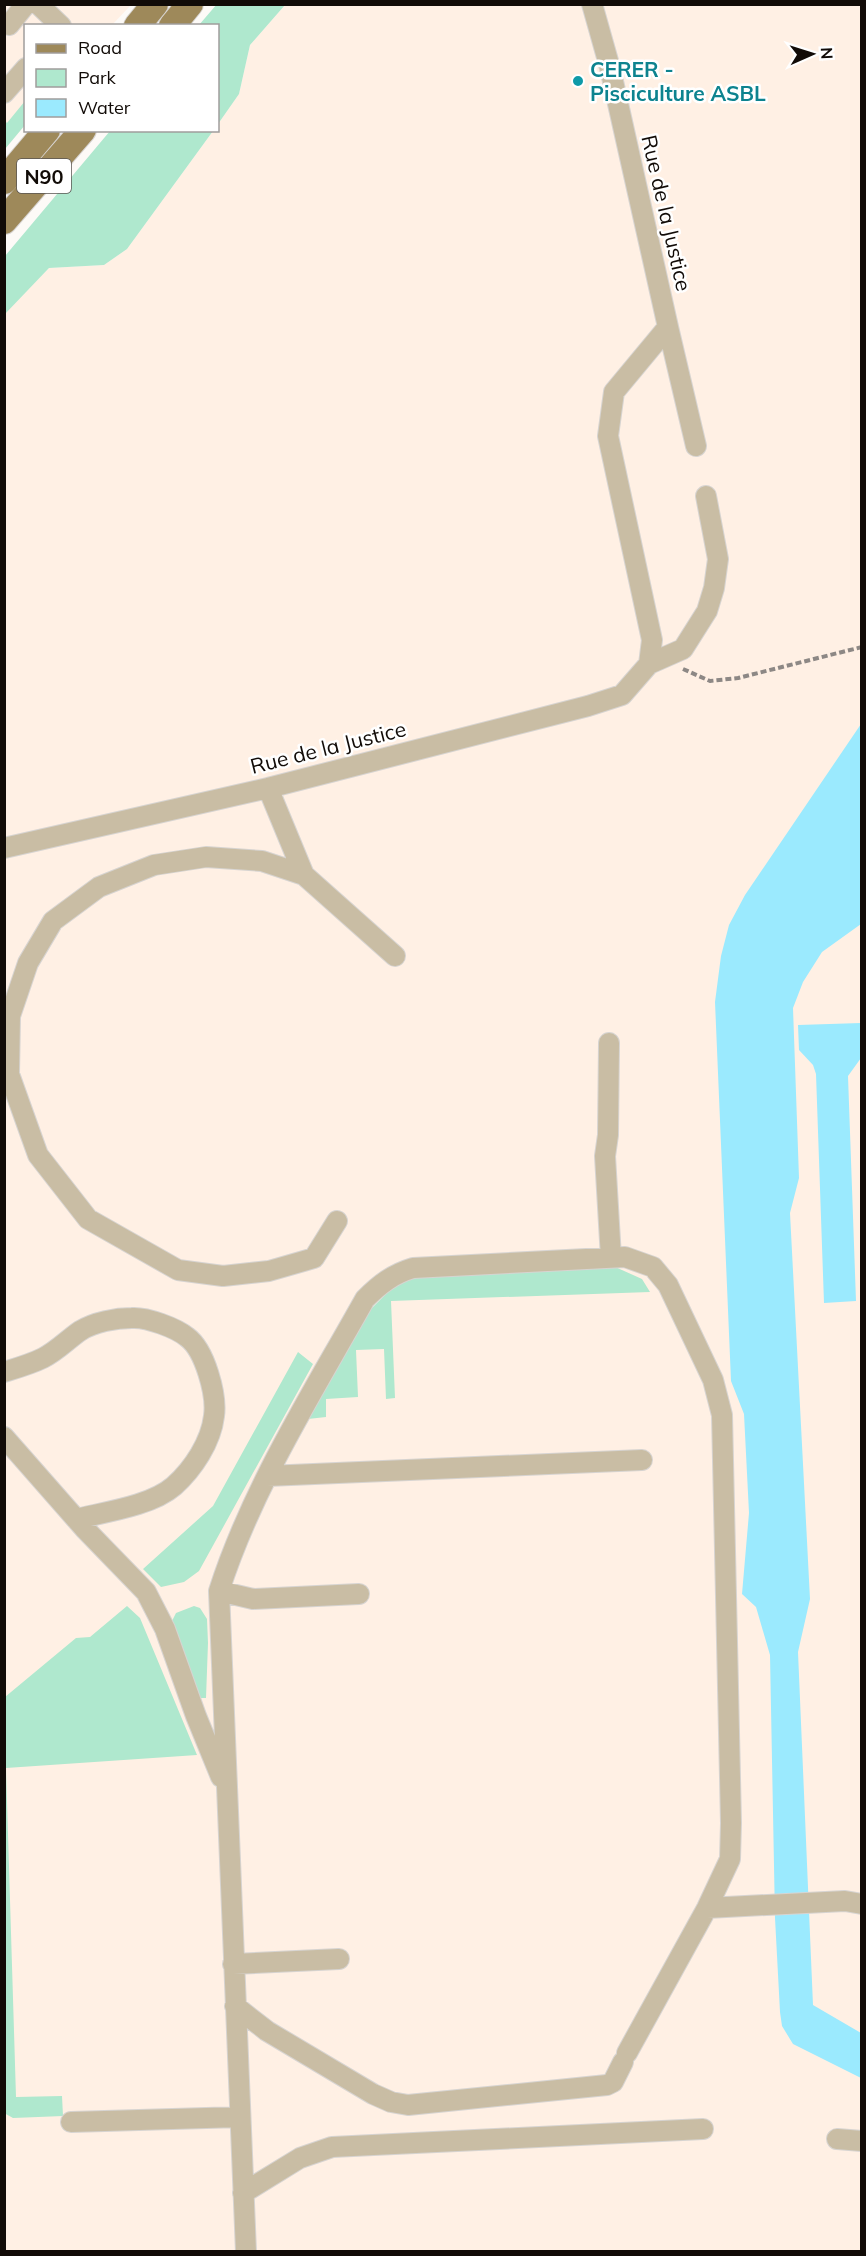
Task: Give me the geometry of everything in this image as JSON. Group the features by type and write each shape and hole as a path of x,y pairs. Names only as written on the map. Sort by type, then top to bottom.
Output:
{"main road":[{"path":"139,24 155,4"},
{"path":"174,24 190,4"},
{"name":"N90","path":"4,181 45,132"},
{"name":"N90","path":"8,210 81,132"}],"street":[{"path":"9,25 26,4"},
{"path":"38,4 60,24"},
{"name":"Rue de la Justice","path":"592,4 610,68 696,446"},
{"path":"4,93 24,71"},
{"path":"649,664 652,640 608,436 614,392 668,327"},
{"name":"Rue de la Justice","path":"4,848 268,788 622,695 649,664 683,649 707,611 714,588 718,559 706,496"},
{"path":"268,788 304,875"},
{"path":"337,1221 314,1258 269,1271 224,1276 178,1270 88,1220 38,1155 9,1074 10,1016 28,963 53,921 99,888 154,866 206,857 262,861 304,875 395,956"},
{"path":"609,1043 608,1135 605,1156 611,1258"},
{"path":"235,2006 267,2031 373,2094 408,2106 607,2085 613,2082 730,1859 722,1415 713,1380 668,1285 653,1267 625,1257 414,1268 396,1274 380,1284 364,1299 267,1476 231,1554 219,1591 225,1787 246,2252"},
{"path":"4,1372 43,1358 82,1330 109,1320 134,1317 164,1325 189,1338 202,1359 214,1386 214,1416 206,1442 193,1464 173,1486 155,1498 76,1519"},
{"path":"4,1437 76,1519 146,1593 165,1629 196,1716 225,1787"},
{"path":"267,1476 642,1460"},
{"path":"219,1591 253,1599 359,1594"},
{"path":"706,1908 845,1901 861,1904"},
{"path":"233,1964 339,1959"},
{"path":"71,2122 240,2117"},
{"path":"243,2193 300,2158 332,2147 703,2129"},
{"path":"837,2139 861,2141"}],"path":[{"path":"649,664 680,667 710,681 754,675 861,647"}],"shaded area":[{"path":"5,5 131,5 113,24 24,24 24,126 5,149"},
{"path":"285,5 861,5 861,2251 5,2251 4,314 49,268 104,265 127,249 212,132 219,132 219,123 239,94 250,45"}],"green space":[{"path":"217,4 285,5 250,45 239,94 219,123 219,24 200,24"},
{"path":"24,102 24,126 5,149 5,121 7,123"},
{"path":"109,132 212,132 127,249 104,265 49,268 5,314 5,256"},
{"path":"613,1266 642,1279 650,1292 391,1301 395,1398 386,1399 384,1349 356,1350 358,1397 326,1399 326,1417 308,1419 368,1312 388,1292 416,1274"},
{"path":"298,1352 313,1364 199,1571 184,1582 161,1587 143,1569 213,1506"},
{"path":"127,1606 140,1618 197,1755 6,1768 16,2097 62,2096 63,2116 13,2118 4,2113 5,1697 76,1638 90,1637"},
{"path":"194,1606 200,1608 207,1619 206,1698 199,1698 172,1621 176,1613"}],"water":[{"path":"861,724 861,924 822,952 803,982 793,1008 799,1178 790,1213 810,1599 798,1652 813,2005 861,2033 861,2078 793,2044 782,2026 780,2012 775,1918 770,1655 756,1607 742,1594 749,1513 744,1414 731,1381 715,1002 721,956 729,925 745,895"},
{"path":"861,1023 861,1058 848,1076 856,1301 824,1303 816,1074 813,1065 799,1050 798,1025"}],"place":[{"name":"CERER - Pisciculture ASBL","path":"578,81"}]}
